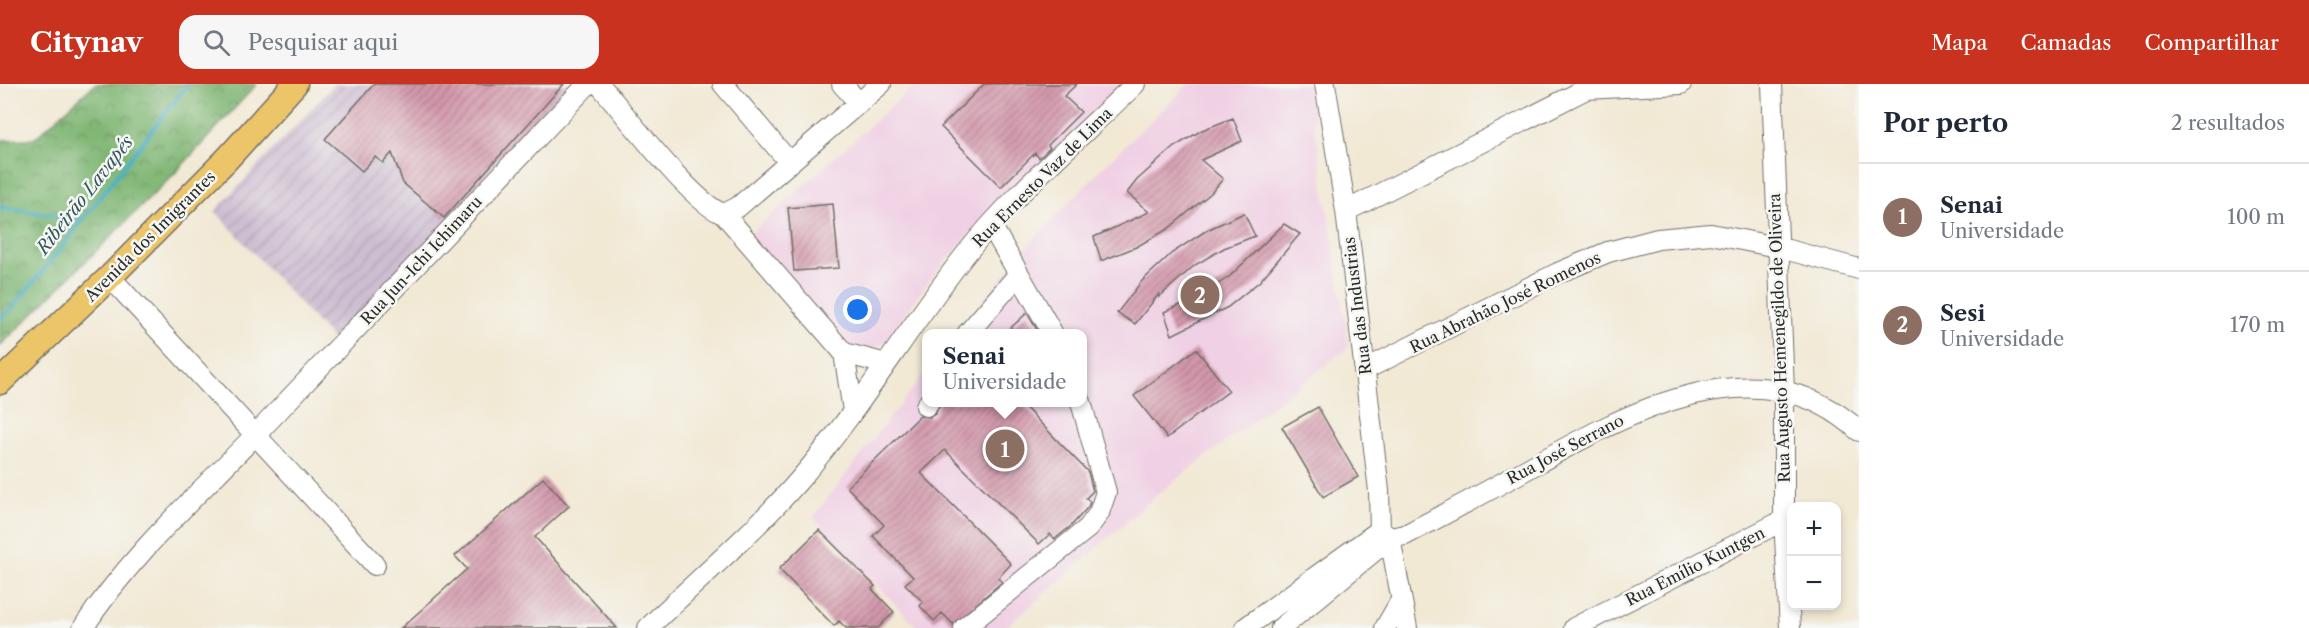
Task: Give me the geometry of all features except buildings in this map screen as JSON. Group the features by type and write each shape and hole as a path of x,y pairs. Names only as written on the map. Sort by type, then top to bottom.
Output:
{"main road":[{"name":"Avenida dos Imigrantes","path":"0,361 156,213 275,84"},
{"name":"Avenida dos Imigrantes","path":"0,382 110,277 227,159 295,84"}],"street":[{"name":"Rua Jun-Ichi Ichimaru","path":"83,628 103,597 146,545 254,436 588,84"},
{"path":"599,84 686,183 712,209 724,214 844,353 853,411"},
{"path":"723,84 790,163"},
{"path":"842,84 859,103"},
{"path":"724,214 738,207 881,84"},
{"name":"Rua Ernesto Vaz de Lima","path":"654,626 757,525 800,478 853,411 946,280 992,225 1135,84"},
{"name":"Rua das Industrias","path":"1325,84 1346,211 1385,534 1407,628"},
{"path":"1346,211 1591,87 1681,84"},
{"name":"Rua Augusto Hemenegildo de Oliveira","path":"1772,84 1784,392 1784,520 1790,628"},
{"path":"992,225 1018,275 1051,329"},
{"name":"Rua Abrahão José Romenos","path":"1364,370 1558,273 1608,252 1658,239 1711,234 1777,247 1859,269"},
{"path":"970,329 1018,275"},
{"path":"110,277 375,565"},
{"path":"844,353 886,364"},
{"name":"Rua José Serrano","path":"1385,534 1405,535 1609,423 1669,400 1733,387 1784,392 1819,402 1845,418 1859,431"},
{"path":"964,628 1088,528 1099,513 1106,492 1082,407"},
{"name":"Rua Emílio Kuntgen","path":"1574,628 1784,520"},
{"path":"1245,628 1337,559 1385,534"},
{"path":"1281,628 1385,534"},
{"path":"1384,628 1400,602"}],"shaded area":[{"path":"335,84 572,84 451,220 335,342 215,211"},
{"path":"916,84 1124,84 1044,164 1001,198 928,282 887,340 870,353 851,345 748,236"},
{"path":"1189,84 1308,84 1349,347 1164,489 1005,628 918,628 813,517 922,376 922,407 1087,407 1087,329 959,329 1031,243 1101,169"}],"green space":[{"path":"95,84 257,84 176,172 0,346 0,140 34,139"}],"waterway":[{"name":"Ribeirão Lavapés","path":"0,319 46,267 188,84"},
{"path":"0,207 82,219"}],"place":[{"name":"Sesi","path":"1200,295"},
{"name":"Senai","path":"1005,449"}]}
